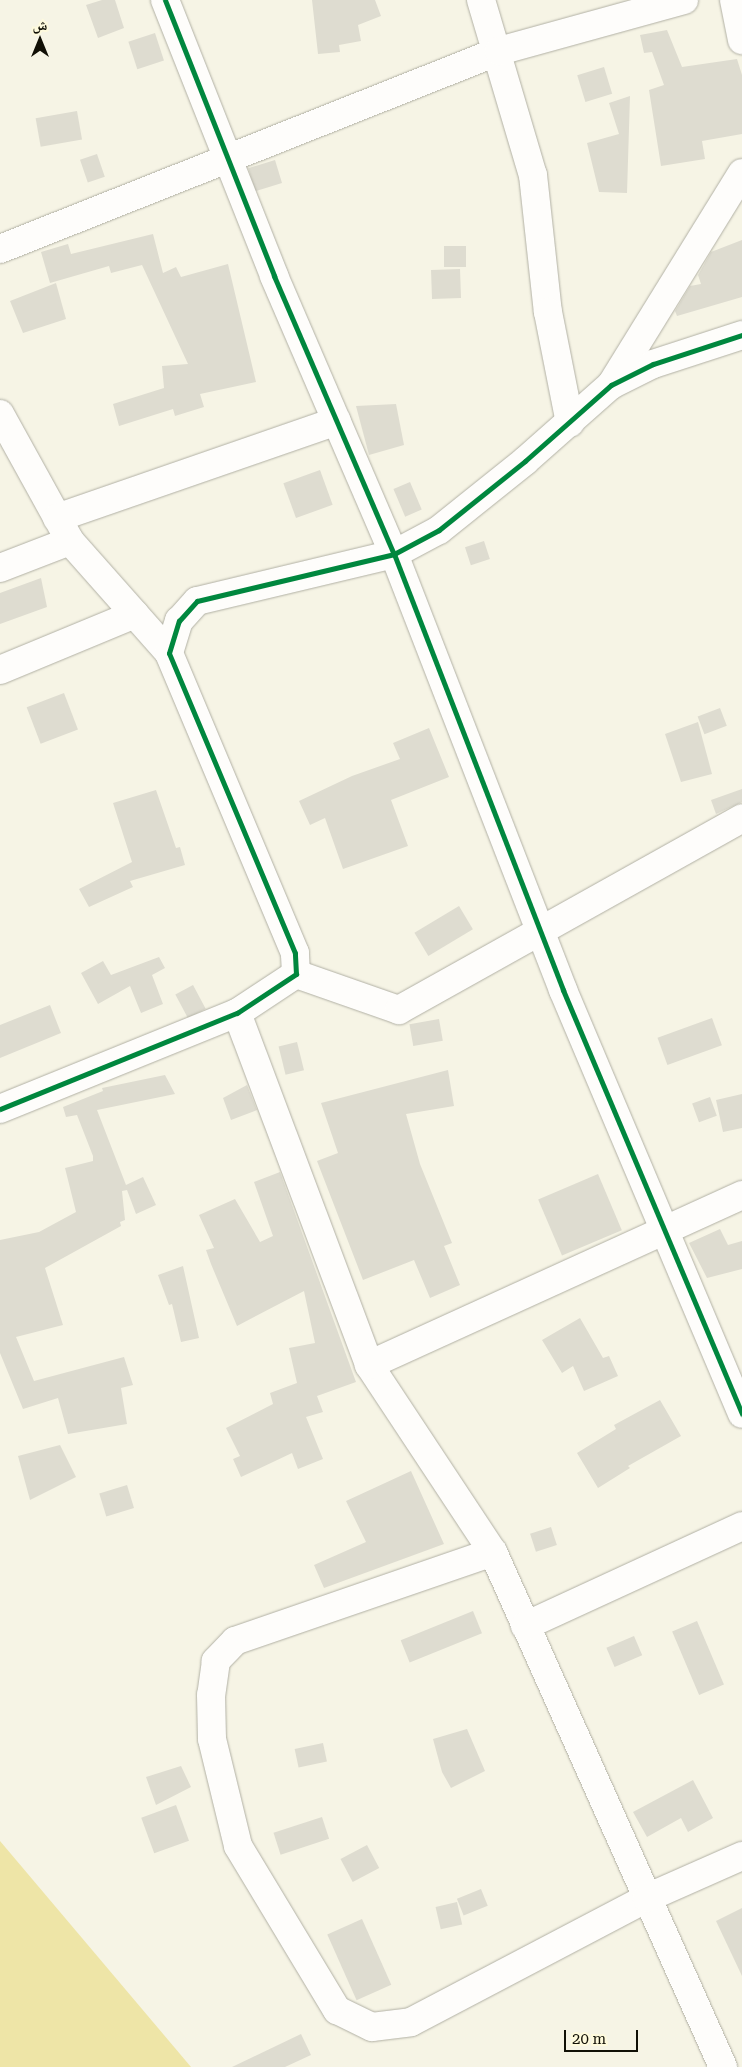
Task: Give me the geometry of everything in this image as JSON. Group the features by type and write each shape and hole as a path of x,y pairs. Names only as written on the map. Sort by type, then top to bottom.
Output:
{"street":[{"path":"165,0 274,276 394,554 541,932 742,1414"},
{"path":"481,0 499,51 533,175 548,312 570,423"},
{"path":"0,250 499,51 684,0"},
{"path":"734,0 742,40"},
{"path":"169,653 179,621 197,601 394,554 439,530 570,423 611,385 742,173"},
{"path":"611,385 653,364 742,335"},
{"path":"1,419 64,529 134,614 169,653 296,953 296,974"},
{"path":"0,568 64,529 337,421"},
{"path":"0,670 134,614"},
{"path":"296,974 399,1010 742,818"},
{"path":"0,1109 237,1013 296,974"},
{"path":"237,1013 369,1365 493,1552 723,2067"},
{"path":"369,1365 742,1195"},
{"path":"525,1626 742,1526"},
{"path":"493,1552 235,1641 216,1661 211,1695 212,1738 238,1846 337,2010 372,2027 410,2022 647,1898 742,1856"}],"shaded area":[{"path":"0,1841 191,2067 0,2067"}],"building":[{"path":"102,0 115,0 124,28 98,38 86,5"},
{"path":"312,0 375,0 381,16 358,25 361,41 339,45 340,52 318,54"},
{"path":"667,30 682,67 737,59 742,75 742,134 702,141 705,159 661,166 649,90 664,85 652,52 644,53 640,35"},
{"path":"155,33 164,61 137,69 128,42"},
{"path":"604,67 612,94 585,102 577,75"},
{"path":"630,96 627,193 599,192 587,143 619,134 609,103"},
{"path":"77,111 82,140 41,147 36,118"},
{"path":"97,154 105,177 88,183 80,160"},
{"path":"275,160 282,183 255,191 248,168"},
{"path":"153,234 163,273 176,267 181,277 228,264 256,382 200,394 204,407 175,416 173,409 119,426 113,404 164,388 162,366 188,364 142,265 111,273 109,266 50,283 41,252 68,244 71,254"},
{"path":"742,240 742,297 677,316 675,311 690,286 701,284 698,275 711,252"},
{"path":"444,246 466,246 466,267 444,267"},
{"path":"460,269 461,298 432,299 431,270"},
{"path":"56,283 66,319 23,333 10,301"},
{"path":"396,404 404,445 369,455 356,406"},
{"path":"320,470 333,505 296,518 283,483"},
{"path":"410,482 422,510 405,517 393,489"},
{"path":"484,541 490,559 471,565 465,547"},
{"path":"41,578 47,607 0,624 0,593"},
{"path":"64,693 78,729 41,744 27,707"},
{"path":"720,708 727,726 704,734 698,717"},
{"path":"698,722 712,774 681,782 665,734"},
{"path":"429,728 449,777 391,800 408,846 343,869 325,818 310,825 299,801 352,776 400,759 393,743"},
{"path":"742,789 742,802 716,814 711,800"},
{"path":"156,790 176,848 180,847 185,865 130,881 133,887 89,907 79,889 132,862 113,803"},
{"path":"459,906 473,929 428,956 414,933"},
{"path":"159,957 165,968 152,975 163,1004 141,1013 130,986 98,1004 81,973 103,961 111,975"},
{"path":"193,985 206,1009 188,1018 175,994"},
{"path":"50,1005 61,1033 0,1058 0,1025"},
{"path":"712,1018 722,1045 667,1065 657,1038"},
{"path":"439,1019 443,1041 413,1046 409,1024"},
{"path":"297,1042 304,1070 286,1075 279,1047"},
{"path":"448,1070 454,1106 406,1114 420,1164 452,1243 444,1246 460,1285 430,1298 414,1260 363,1280 317,1161 338,1153 321,1103"},
{"path":"165,1075 175,1094 97,1110 126,1185 143,1177 156,1205 136,1214 127,1190 122,1191 125,1220 120,1222 121,1226 45,1268 63,1325 16,1337 34,1381 124,1357 133,1385 121,1388 127,1424 68,1434 58,1398 23,1409 0,1353 0,1240 39,1232 76,1212 65,1168 93,1161 93,1156 77,1115 66,1117 63,1107 103,1091 102,1088"},
{"path":"247,1085 257,1110 231,1120 223,1098"},
{"path":"742,1094 742,1128 723,1132 716,1100"},
{"path":"710,1097 717,1116 699,1122 692,1103"},
{"path":"280,1172 356,1382 317,1396 323,1412 306,1417 323,1459 298,1469 292,1453 241,1477 233,1459 240,1456 226,1428 273,1404 270,1393 297,1383 289,1348 315,1343 304,1291 237,1326 206,1250 214,1248 199,1215 235,1199 260,1242 273,1236 254,1182"},
{"path":"598,1174 622,1230 562,1256 538,1199"},
{"path":"720,1229 728,1245 742,1241 742,1269 707,1278 689,1243"},
{"path":"183,1266 199,1338 181,1342 172,1304 169,1305 158,1275"},
{"path":"580,1318 603,1358 609,1356 618,1376 584,1391 573,1366 562,1373 542,1340"},
{"path":"660,1400 681,1436 628,1466 630,1468 598,1488 577,1453 616,1429 614,1425"},
{"path":"60,1445 76,1477 30,1500 18,1456"},
{"path":"411,1471 444,1544 324,1588 314,1565 366,1542 346,1501"},
{"path":"127,1485 134,1508 106,1516 99,1493"},
{"path":"551,1527 557,1545 536,1552 530,1534"},
{"path":"473,1611 482,1633 410,1662 401,1640"},
{"path":"697,1621 724,1685 699,1695 672,1632"},
{"path":"634,1636 642,1655 615,1667 606,1648"},
{"path":"467,1729 485,1771 451,1788 442,1772 433,1739"},
{"path":"323,1743 327,1762 299,1768 295,1749"},
{"path":"181,1766 191,1787 156,1805 146,1777"},
{"path":"693,1780 713,1818 688,1832 681,1818 647,1837 633,1812"},
{"path":"176,1805 189,1841 154,1853 141,1818"},
{"path":"322,1817 329,1839 281,1855 273,1833"},
{"path":"367,1845 379,1868 353,1882 341,1859"},
{"path":"481,1889 488,1906 464,1915 457,1899"},
{"path":"457,1902 462,1924 441,1929 436,1907"},
{"path":"742,1908 742,1976 716,1921"},
{"path":"362,1919 391,1985 357,2000 327,1934"},
{"path":"301,2034 311,2055 285,2067 232,2067"}],"cycle path":[{"path":"165,0 274,276 394,554 563,990 742,1414"},
{"path":"0,1109 237,1013 296,974 295,953 169,653 179,621 197,601 394,554 439,530 525,461 611,385 653,364 742,335"}]}
